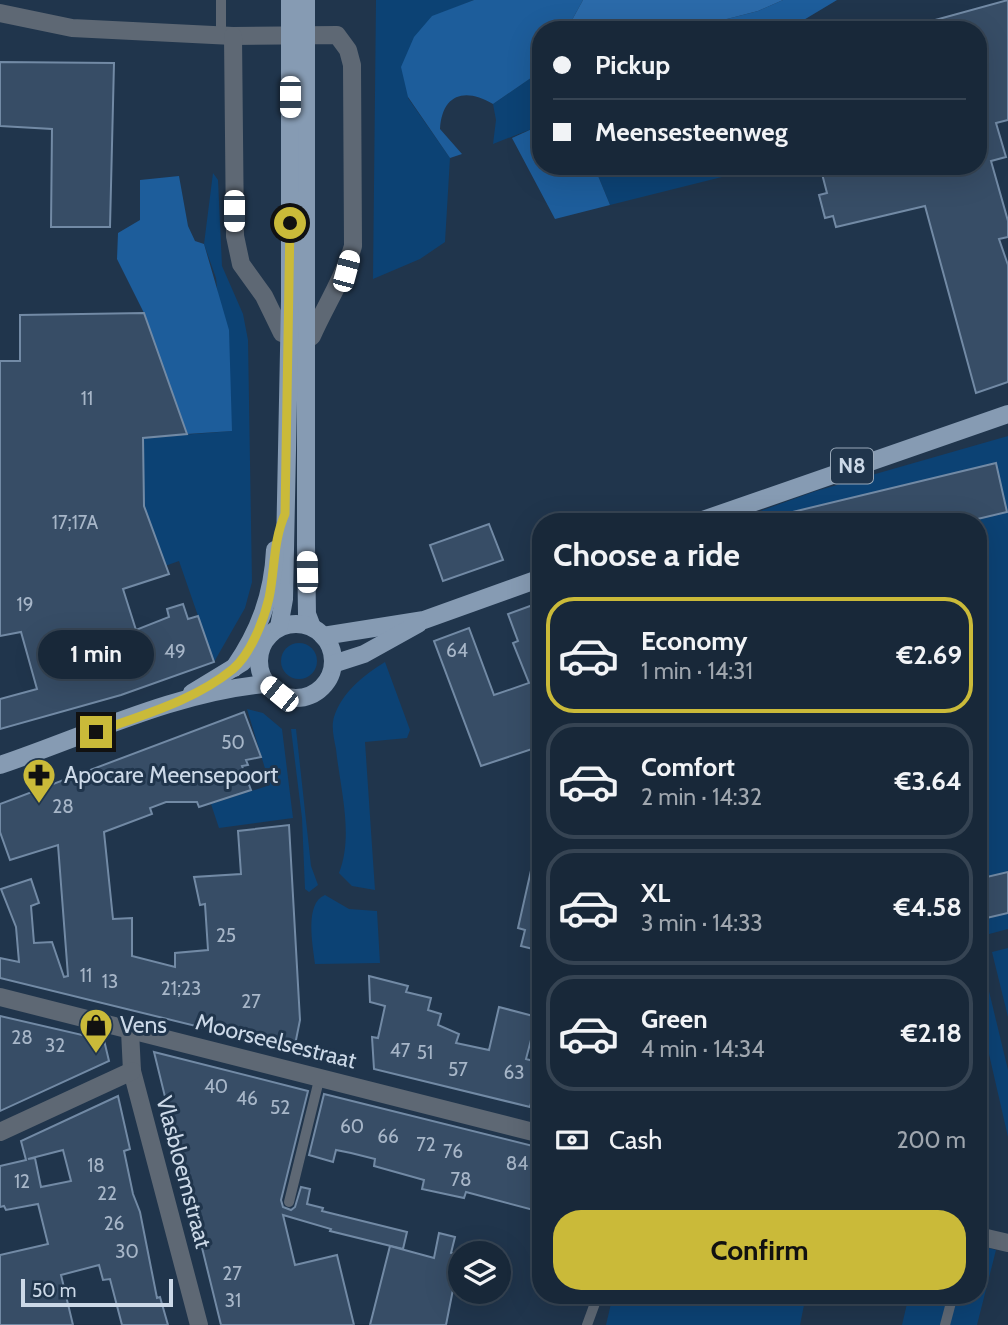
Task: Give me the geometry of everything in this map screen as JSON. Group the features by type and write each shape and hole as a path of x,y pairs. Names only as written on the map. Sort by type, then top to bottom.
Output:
{"main road":[{"path":"290,0 298,146 298,338 307,614 318,631 332,653 333,664 329,678 318,691 306,696 279,694 266,684 258,665 260,650 268,636 279,627 296,623 318,631 424,620"},
{"path":"298,146 306,0"},
{"path":"279,627 285,599 285,514 298,338"},
{"name":"N8","path":"723,513 1008,414"},
{"path":"234,668 253,640 268,601 276,535 285,514"},
{"path":"333,664 393,640 424,620 532,581"},
{"path":"173,704 260,650"},
{"path":"0,765 173,704 243,686 266,684"}],"street":[{"path":"0,13 72,28 227,36 337,35 348,50 352,65 353,246 346,271 328,298 312,336 298,338 282,333 264,296 241,264 235,236 227,36"},
{"name":"Moorseelsestraat","path":"0,997 532,1132"},
{"name":"Vlasbloemstraat","path":"130,1031 132,1071 199,1325"},
{"path":"0,1132 132,1071"},
{"path":"987,1238 1008,1243"}],"lane":[{"path":"221,0 227,36"},
{"path":"289,1202 320,1076"},
{"path":"587,1325 595,1304"},
{"path":"945,1325 951,1304"}],"shaded area":[{"path":"376,0 474,0 432,17 408,98 450,158 445,242 420,259 373,279"},
{"path":"474,0 583,0 572,21 532,21 532,77 493,104 464,95 450,101 445,108 440,129 462,154 450,158 408,97 401,67 414,37 432,16"},
{"path":"583,0 783,0 758,11 719,21 572,20"},
{"path":"783,0 837,0 802,21 719,21 758,11"},
{"path":"532,77 532,129 493,144 496,120 493,104"},
{"path":"532,129 532,175 598,175 610,205 555,219 512,138"},
{"path":"213,173 218,180 222,266 243,314 248,340 252,582 245,608 214,662 179,561 165,566 144,506 143,438 232,431 216,278 204,244"},
{"path":"598,175 730,175 610,205"},
{"path":"179,176 188,226 195,241 204,244 229,330 232,431 187,434 144,313 117,259 118,233 140,220 140,180"},
{"path":"1008,436 1008,929 987,935 987,513 755,513 816,491"},
{"path":"299,643 312,648 317,661 312,674 299,679 286,674 281,661 286,648"},
{"path":"385,662 410,730 407,738 365,742 375,890 352,886 339,873 346,827 333,725 338,708 348,692"},
{"path":"247,709 263,713 282,729 293,818 219,828 211,804 270,785"},
{"path":"291,729 296,729 311,866 318,885 309,892 305,889 302,818"},
{"path":"325,895 349,909 377,911 380,963 315,964 312,916 318,900"},
{"path":"1008,948 1008,1017 992,952"},
{"path":"987,983 1008,1070 1008,1137 987,1045"},
{"path":"987,1248 996,1250 987,1286"},
{"path":"611,1304 804,1304 800,1325 606,1325"},
{"path":"907,1304 982,1304 977,1325 902,1325"}],"building":[{"path":"1008,0 1008,120 996,123 1006,157 991,161 1008,221 1008,237 999,239 1008,265 1008,382 976,393 925,206 836,227 833,216 825,218 819,195 827,193 822,175 987,175 987,21 932,21"},
{"path":"0,62 114,63 110,227 51,227 52,129 0,126"},
{"path":"144,313 187,434 143,438 144,506 169,574 123,589 136,630 169,617 167,609 183,604 188,619 198,616 214,662 121,695 0,729 0,699 37,689 21,632 0,636 0,361 20,361 20,315"},
{"path":"996,463 1007,512 987,517 987,513 788,513"},
{"path":"489,524 503,560 443,581 430,545"},
{"path":"532,605 532,749 481,766 434,641 469,628 494,695 529,683 513,643 518,641 508,614"},
{"path":"244,712 261,757 246,760 248,765 242,766 251,790 199,807 197,802 166,802 150,808 152,814 104,832 113,919 132,918 132,956 175,967 175,953 208,950 205,904 200,905 194,877 241,874 238,831 289,825 300,1020 294,1050 0,978 0,958 19,962 16,927 1,889 31,879 39,903 31,906 34,943 52,942 64,977 68,976 58,845 10,860 0,832 0,804"},
{"path":"532,866 532,949 521,946 525,930 518,928"},
{"path":"1008,872 1008,913 987,918 987,877"},
{"path":"369,976 408,986 406,992 431,998 428,1010 441,1014 438,1025 459,1034 456,1043 489,1050 499,1007 532,1016 532,1036 526,1059 532,1061 530,1107 374,1069 372,1037 378,1038 385,1006 370,1002"},
{"path":"0,1016 104,1040 109,1061 0,1111"},
{"path":"154,1052 308,1091 281,1200 283,1207 291,1210 295,1207 301,1187 310,1189 307,1204 323,1208 322,1211 407,1232 403,1249 330,1231 331,1229 283,1215 295,1265 337,1255 354,1325 221,1325"},
{"path":"324,1094 532,1146 532,1210 466,1192 464,1198 422,1189 424,1180 374,1166 375,1159 351,1153 336,1150 333,1162 309,1155"},
{"path":"118,1096 130,1149 124,1151 133,1194 140,1212 157,1298 160,1297 168,1325 122,1325 110,1279 103,1280 99,1265 61,1275 73,1325 0,1325 0,1255 48,1244 38,1204 6,1210 4,1206 0,1207 0,1166 26,1160 21,1141","holes":["63,1150 71,1181 41,1187 35,1158 28,1159"]},
{"path":"439,1233 455,1237 454,1241 448,1241 448,1304 450,1304 446,1325 370,1325 390,1246 434,1258"}],"place":[{"name":"Apocare Meensepoort","path":"39,805"},
{"name":"Vens","path":"96,1055"}],"route":[{"path":"96,732 173,704 234,668 253,640 268,601 276,535 285,514 290,223"}]}
